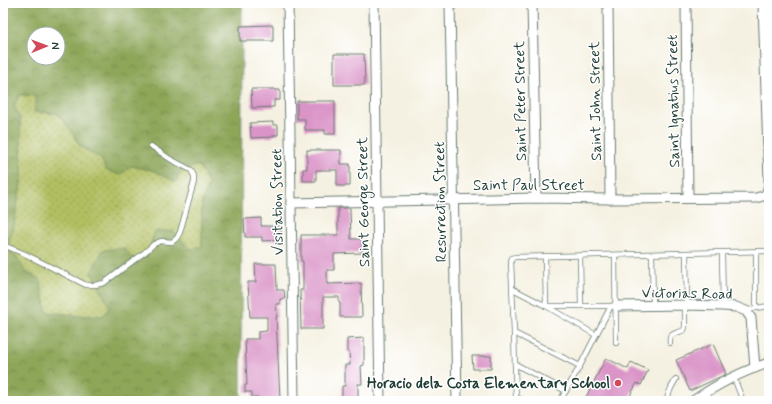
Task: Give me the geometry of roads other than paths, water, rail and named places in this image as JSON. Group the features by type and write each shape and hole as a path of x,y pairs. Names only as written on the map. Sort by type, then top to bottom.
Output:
{"street":[{"name":"Visitation Street","path":"288,3 294,401"},
{"name":"Saint George Street","path":"374,3 380,401"},
{"name":"Resurrection Street","path":"450,3 457,401"},
{"name":"Saint Peter Street","path":"532,3 536,198"},
{"name":"Saint John Street","path":"608,3 610,199"},
{"name":"Saint Ignatius Street","path":"686,3 688,198"},
{"path":"763,3 769,181"},
{"name":"Saint Paul Street","path":"291,203 536,198 756,198 766,195 769,185"},
{"name":"Victorias Road","path":"613,306 723,306 736,307 746,310 751,318 754,368"},
{"path":"693,401 704,398 734,378 754,368 769,365"}],"lane":[{"path":"3,245 25,254 86,285 94,285 104,283 154,244 161,241 172,242 177,238 180,232 194,182 194,176 191,170 170,159 151,146"},
{"path":"524,401 516,399 512,258 769,251"},
{"path":"756,252 756,308"},
{"path":"722,253 723,306"},
{"path":"652,254 653,306"},
{"path":"670,343 670,336 684,330 685,327 686,254"},
{"path":"615,255 613,306 616,343"},
{"path":"580,256 581,306"},
{"path":"545,257 546,306"},
{"path":"513,289 596,335"},
{"path":"546,306 613,306"},
{"path":"560,401 613,306"},
{"path":"746,310 769,306"},
{"path":"514,333 580,366"},
{"path":"515,364 566,391"},
{"path":"734,378 743,401"},
{"path":"666,401 670,388 676,379"}],"place":[{"name":"Horacio dela Costa Elementary School","path":"618,383"}]}
